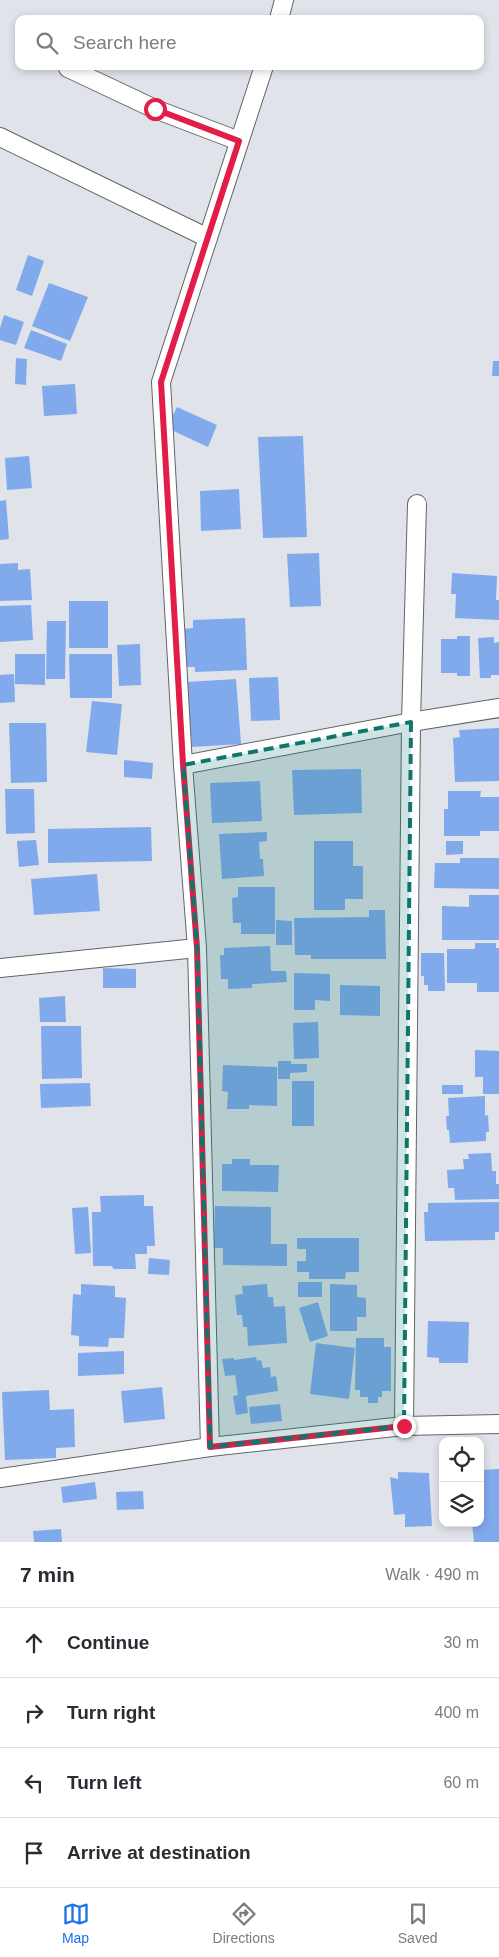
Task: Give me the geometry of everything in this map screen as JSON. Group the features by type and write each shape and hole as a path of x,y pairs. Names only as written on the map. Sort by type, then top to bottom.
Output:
{"street":[{"path":"280,15 284,0"},
{"path":"72,70 155,109 239,141"},
{"path":"210,1447 197,948 183,764 161,382 263,70"},
{"path":"0,137 208,238"},
{"path":"404,1426 411,722 417,504"},
{"path":"183,764 411,722 499,708"},
{"path":"0,968 197,948"},
{"path":"0,1478 210,1447 404,1426 499,1424"}],"highlighted area":[{"path":"411,722 404,1426 210,1447 197,948 183,765"}],"building":[{"path":"28,255 44,261 32,296 16,290"},
{"path":"49,283 88,297 70,341 32,326"},
{"path":"4,315 24,322 16,345 0,340 0,328"},
{"path":"31,330 67,344 61,361 24,348"},
{"path":"16,358 27,359 26,385 15,384"},
{"path":"493,361 499,361 499,376 492,376"},
{"path":"75,384 77,414 44,416 42,386"},
{"path":"177,407 217,425 208,447 167,428"},
{"path":"303,436 307,537 263,538 258,437"},
{"path":"29,456 32,488 7,490 5,458"},
{"path":"239,489 241,529 201,531 200,491"},
{"path":"6,500 9,539 0,540 0,501"},
{"path":"319,553 321,606 290,607 287,554"},
{"path":"18,563 18,570 30,569 32,600 0,601 0,564"},
{"path":"452,573 497,576 496,600 499,600 499,620 455,618 456,594 451,594"},
{"path":"69,601 108,601 108,648 69,648"},
{"path":"31,605 33,640 0,642 0,606"},
{"path":"245,618 247,670 195,672 195,667 185,667 182,629 193,628 193,620"},
{"path":"47,621 66,621 65,679 46,679"},
{"path":"457,636 470,636 470,676 457,676 457,673 441,673 441,639 457,639"},
{"path":"494,637 494,643 499,642 499,675 491,675 491,678 480,678 478,638"},
{"path":"140,644 141,685 119,686 117,645"},
{"path":"15,654 45,654 45,685 15,684"},
{"path":"69,654 112,654 112,698 70,698"},
{"path":"14,674 15,702 0,703 0,675"},
{"path":"278,677 280,720 251,721 249,678"},
{"path":"236,679 241,744 192,747 187,682"},
{"path":"92,701 122,704 117,755 86,752"},
{"path":"9,723 46,723 47,782 11,783"},
{"path":"499,728 499,781 455,782 453,738 460,737 459,730"},
{"path":"124,760 153,763 152,779 124,777"},
{"path":"361,769 362,813 294,815 292,770"},
{"path":"260,781 262,821 212,823 210,783"},
{"path":"5,789 34,789 35,833 6,834"},
{"path":"448,791 481,791 480,797 499,797 499,831 480,831 480,836 444,836 444,809 448,809"},
{"path":"151,827 152,861 48,863 48,829"},
{"path":"267,832 267,841 259,842 264,876 222,879 219,834"},
{"path":"36,840 39,865 19,867 17,841"},
{"path":"314,841 353,841 353,866 363,866 363,899 345,899 345,910 314,910"},
{"path":"446,841 463,841 463,854 446,855"},
{"path":"460,858 499,858 499,889 434,888 435,863 460,863"},
{"path":"97,874 100,911 34,915 31,879"},
{"path":"238,887 275,887 275,934 241,934 241,923 233,923 232,898 238,897"},
{"path":"469,895 499,895 499,940 442,940 442,906 469,907"},
{"path":"369,910 385,910 386,959 311,959 311,955 295,955 294,918 369,917"},
{"path":"276,920 292,921 292,945 276,945"},
{"path":"475,943 496,943 496,948 499,948 499,992 477,992 477,983 447,983 447,949 475,949"},
{"path":"270,946 271,971 286,971 287,982 252,984 252,988 228,989 228,979 221,979 220,955 224,955 224,948"},
{"path":"421,953 444,953 445,991 428,991 428,985 424,985 424,976 421,976"},
{"path":"103,968 136,969 136,988 103,988"},
{"path":"294,973 330,974 330,1001 315,1000 315,1010 294,1010"},
{"path":"340,985 380,986 380,1016 340,1015"},
{"path":"65,996 66,1022 40,1022 39,998"},
{"path":"318,1022 319,1058 294,1059 293,1023"},
{"path":"41,1026 81,1026 82,1078 42,1079"},
{"path":"475,1050 499,1051 499,1094 483,1094 483,1077 475,1077"},
{"path":"278,1061 291,1061 291,1064 307,1064 307,1072 290,1073 290,1079 278,1079"},
{"path":"223,1065 277,1067 277,1106 249,1105 249,1109 227,1109 228,1092 222,1091"},
{"path":"292,1081 314,1081 314,1126 292,1126"},
{"path":"90,1083 91,1106 41,1108 40,1084"},
{"path":"442,1085 463,1085 463,1094 442,1094"},
{"path":"485,1096 485,1116 488,1115 489,1132 486,1132 486,1141 450,1143 446,1116 449,1116 448,1098"},
{"path":"491,1153 492,1171 496,1171 496,1184 499,1184 499,1199 455,1200 454,1188 448,1188 447,1170 464,1169 463,1159 469,1159 468,1154"},
{"path":"232,1159 250,1159 250,1165 279,1165 278,1192 222,1191 222,1164 232,1164"},
{"path":"144,1195 144,1206 153,1206 155,1246 147,1246 147,1254 135,1254 136,1269 114,1269 111,1266 93,1266 92,1212 101,1212 100,1196"},
{"path":"499,1202 499,1232 495,1232 495,1240 425,1241 424,1212 428,1212 428,1203"},
{"path":"215,1206 271,1207 271,1244 287,1244 287,1266 223,1265 223,1248 214,1248"},
{"path":"88,1207 91,1253 75,1254 72,1208"},
{"path":"297,1238 359,1238 359,1272 346,1272 345,1279 309,1279 309,1272 297,1272 297,1261 306,1261 306,1249 297,1249"},
{"path":"149,1258 170,1260 169,1275 148,1274"},
{"path":"298,1282 322,1282 322,1297 298,1297"},
{"path":"81,1284 115,1286 115,1297 126,1298 124,1338 109,1338 108,1347 79,1346 79,1336 71,1335 73,1294 81,1295"},
{"path":"267,1284 268,1297 273,1297 274,1307 285,1306 287,1343 248,1346 247,1327 243,1327 242,1315 237,1315 235,1295 243,1294 242,1286"},
{"path":"330,1284 357,1285 357,1297 366,1298 366,1317 357,1317 357,1331 330,1331"},
{"path":"318,1302 328,1336 310,1342 299,1308"},
{"path":"428,1321 469,1322 468,1363 439,1363 439,1358 427,1357"},
{"path":"356,1338 384,1338 384,1347 391,1347 391,1391 382,1391 382,1397 378,1397 378,1403 368,1403 368,1397 360,1397 360,1390 355,1390"},
{"path":"316,1343 355,1348 349,1399 310,1394"},
{"path":"124,1351 124,1374 78,1376 78,1353"},
{"path":"256,1357 257,1361 261,1360 263,1368 270,1367 271,1377 276,1376 278,1391 246,1396 248,1413 236,1415 233,1396 238,1395 235,1375 225,1376 222,1359 234,1358 234,1360"},
{"path":"162,1387 165,1419 124,1423 121,1391"},
{"path":"49,1390 50,1410 74,1409 75,1447 56,1448 56,1458 5,1460 2,1392"},
{"path":"280,1404 282,1421 251,1424 249,1407"},
{"path":"499,1469 499,1542 474,1542 472,1527 484,1527 484,1470"},
{"path":"398,1472 429,1473 432,1526 405,1527 405,1514 394,1515 390,1477 398,1479"},
{"path":"95,1482 97,1499 63,1503 61,1487"},
{"path":"143,1491 144,1509 117,1510 116,1492"},
{"path":"61,1529 62,1542 34,1542 33,1531"}],"route":[{"path":"155,109 239,141 161,382 183,764 197,948 210,1447 404,1426"}]}
